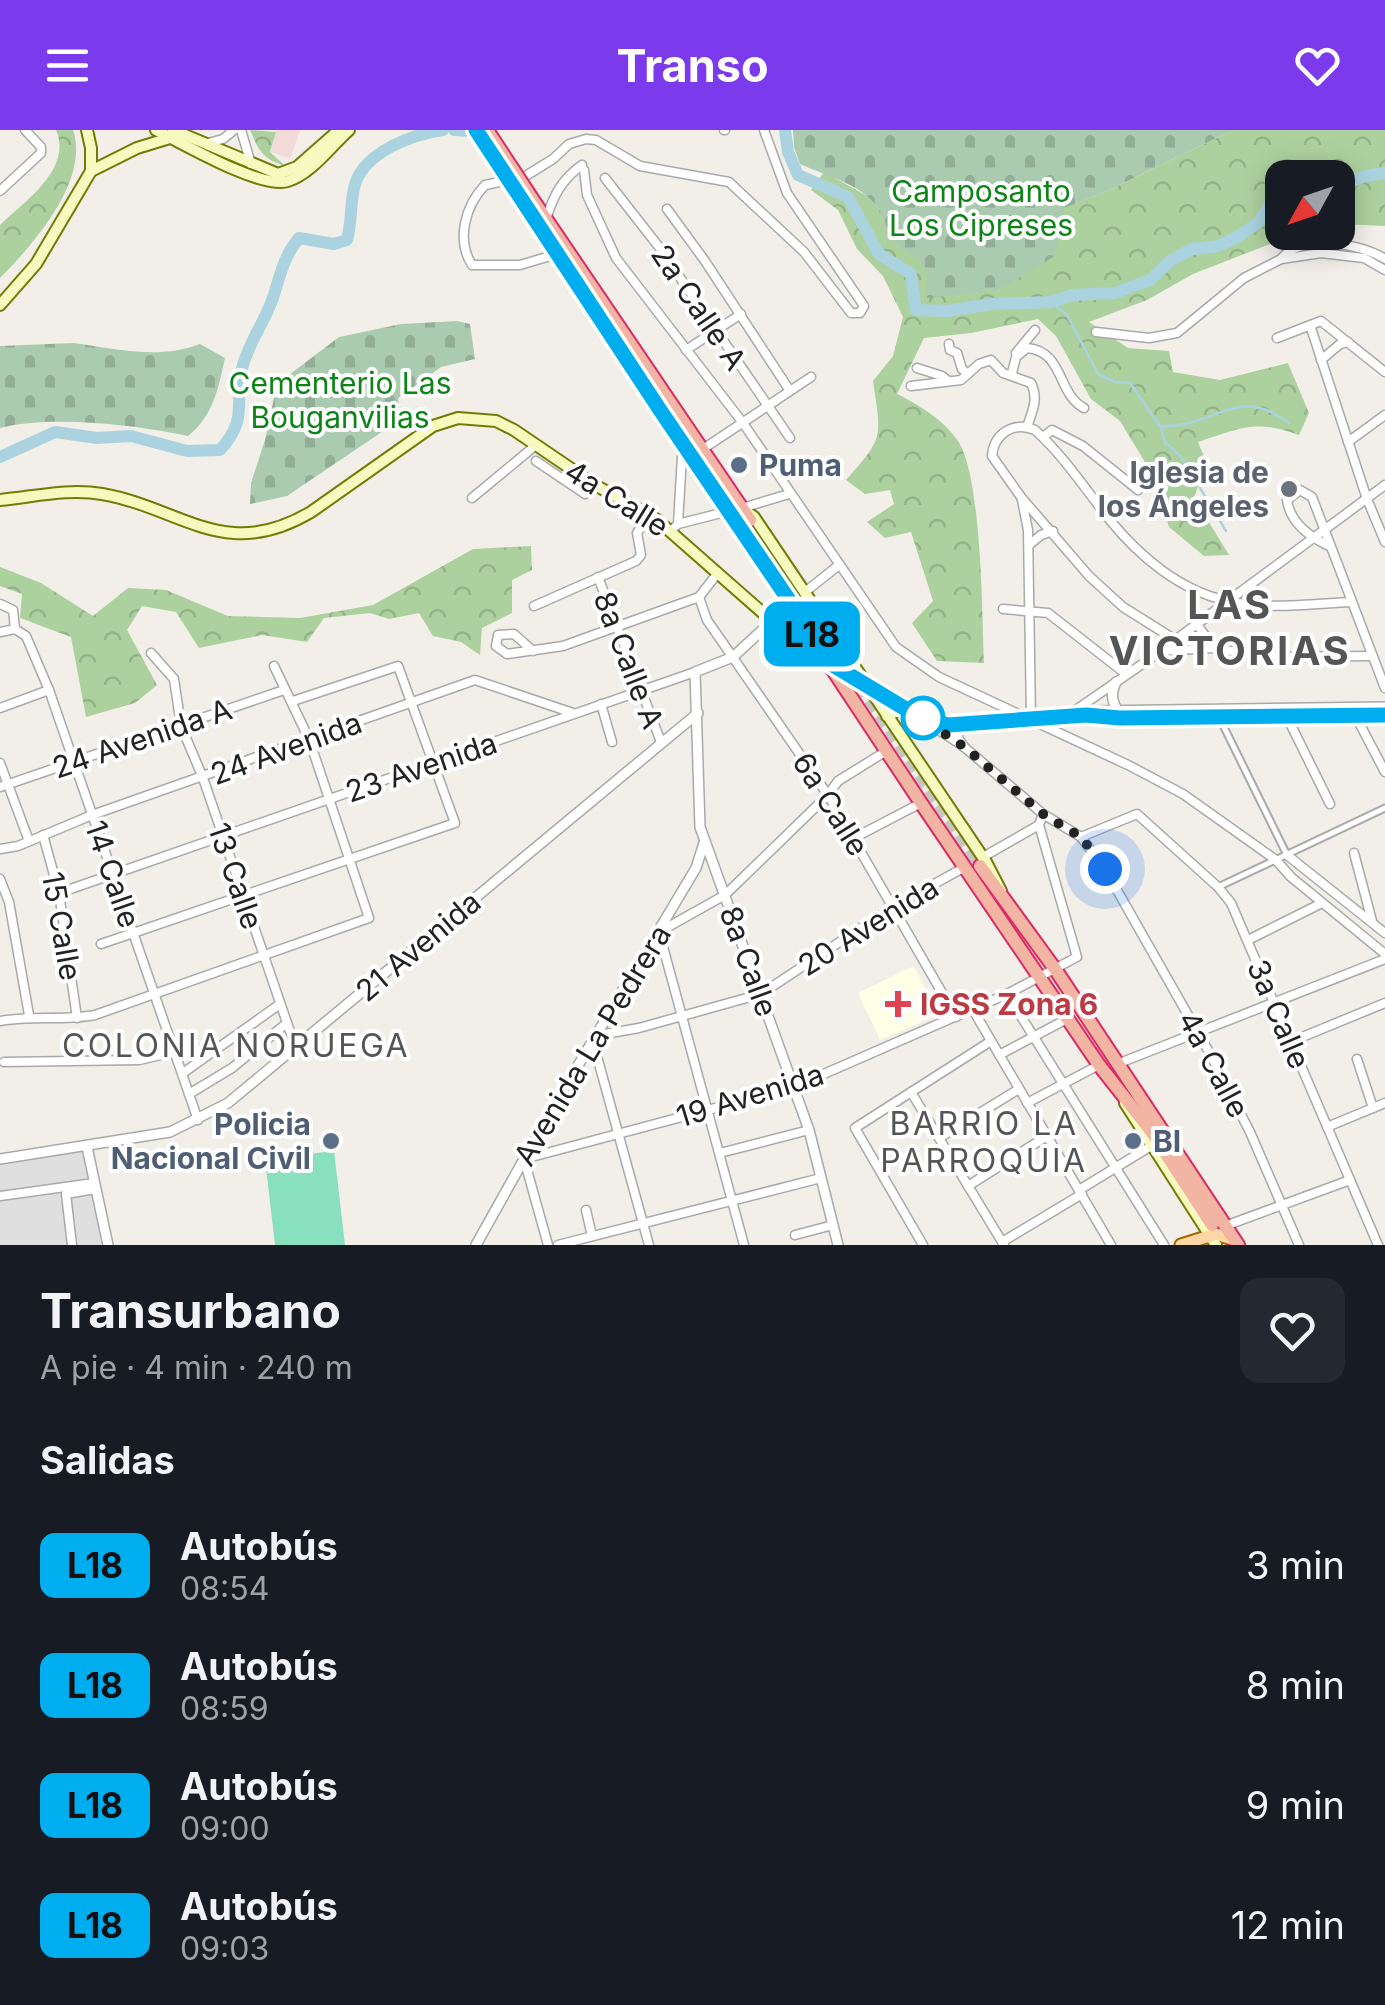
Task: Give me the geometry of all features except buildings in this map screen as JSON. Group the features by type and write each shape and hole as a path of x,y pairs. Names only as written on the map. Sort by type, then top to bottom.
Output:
{"highway":[{"path":"476,130 546,219 702,450 922,802 1001,892 1084,1014 1216,1233"},
{"path":"486,130 557,254 687,451 741,512"},
{"path":"976,863 1014,940 1067,1019 1150,1131 1216,1233 1236,1242"},
{"path":"1014,940 1023,944 1038,967 1054,970"},
{"path":"1040,978 1054,980 1075,1010 1084,1014"}],"main road":[{"path":"87,130 91,171"},
{"path":"156,130 204,144 252,172"},
{"path":"287,178 338,130"},
{"path":"0,305 36,264 91,171 136,148 176,134 252,172 287,178 303,173 350,130"},
{"name":"4a Calle","path":"0,500 100,493 199,528 224,533 251,532 300,518 416,436 447,421 475,417 496,421 595,485 674,528 717,574 772,622 868,686"},
{"path":"741,512 754,517 868,686 976,863"},
{"path":"887,716 903,708"},
{"path":"1121,1094 1130,1116 1216,1233 1181,1245"}],"street":[{"path":"0,192 39,156 40,147 25,130"},
{"path":"204,144 238,130 252,172"},
{"path":"557,254 520,265 472,265 465,240 467,212 485,185 524,177 576,140 596,140 640,166 722,180 738,188 764,218 804,252 851,312 860,313 864,306 860,296 831,260 778,175 764,130"},
{"path":"546,219 555,192 566,176 583,167 586,195 616,258 742,423 888,638 907,656 939,677 1183,794 1276,860 1382,959 1385,970"},
{"name":"2a Calle A","path":"605,178 659,247 790,438"},
{"path":"666,209 790,390"},
{"path":"1096,332 1132,338 1177,334 1244,278 1291,250 1324,244 1354,246 1385,259"},
{"path":"1281,259 1321,253 1364,258 1385,270"},
{"path":"686,350 741,314"},
{"path":"1277,338 1320,321 1385,372"},
{"path":"1310,326 1366,499 1385,542"},
{"path":"1012,374 1020,345 1036,330"},
{"path":"1321,360 1348,342"},
{"path":"949,344 968,374"},
{"path":"1016,357 1027,348 1041,351 1058,368 1072,399 1084,408"},
{"path":"911,386 961,380 991,360 1003,373 1032,383 1034,414 1027,427"},
{"path":"917,368 948,381"},
{"path":"702,450 811,377"},
{"path":"1348,442 1385,415"},
{"path":"1174,640 1112,598 1021,497 992,456 994,442 1002,433 1027,427 1043,437 1118,531 1142,556 1172,576 1226,601 1274,605 1351,602"},
{"path":"1043,437 1052,430 1073,440 1138,490"},
{"path":"472,498 536,445"},
{"path":"687,451 682,456 674,528 741,512 789,494"},
{"path":"536,461 584,494 595,485"},
{"path":"1067,716 1385,485"},
{"path":"1329,546 1313,538 1287,506 1292,494 1300,490 1312,497 1385,688"},
{"path":"1021,497 1029,545 1030,720"},
{"path":"534,606 639,558 637,534 650,516"},
{"path":"1029,545 1054,531"},
{"path":"804,592 839,565"},
{"path":"534,650 558,648 699,597 717,574"},
{"name":"8a Calle A","path":"598,577 661,742"},
{"name":"6a Calle","path":"699,597 707,620 828,795 956,1017"},
{"name":"14 Calle","path":"0,604 13,610 18,630 49,690 198,1120"},
{"path":"1004,609 1052,616 1126,674"},
{"name":"23 Avenida","path":"59,893 734,657 772,622"},
{"path":"1196,623 1214,648"},
{"path":"0,632 18,630"},
{"path":"1160,651 1214,648 1267,657 1372,656"},
{"name":"13 Calle","path":"151,653 174,678 181,726 296,1048"},
{"path":"0,1021 29,1016 77,1018 370,918 308,739 274,666"},
{"path":"101,944 454,823 398,666 293,701"},
{"name":"8a Calle","path":"694,672 700,827 704,843 794,1087 838,1245"},
{"name":"24 Avenida","path":"0,850 480,680 573,713"},
{"path":"1116,682 1112,702 1118,711"},
{"name":"4a Calle","path":"868,686 963,746 1043,814 1081,837 1114,884 1198,1034 1250,1132 1299,1245"},
{"path":"0,708 49,690"},
{"name":"24 Avenida A","path":"4,786 284,690"},
{"path":"601,704 612,742"},
{"path":"919,717 961,725 1086,715 1107,718 1385,707"},
{"path":"1086,715 1092,711 1385,715"},
{"name":"21 Avenida","path":"0,1158 170,1132 244,1092 698,713"},
{"path":"1217,713 1287,855 1385,933"},
{"path":"1286,715 1330,804"},
{"path":"1354,715 1385,772"},
{"path":"961,725 957,737 963,746"},
{"path":"744,1245 659,932 725,895 838,782 888,750"},
{"name":"15 Calle","path":"0,762 4,786 28,841"},
{"path":"854,838 922,802"},
{"path":"1218,887 1385,808"},
{"path":"1039,825 1043,814"},
{"name":"3a Calle","path":"1081,837 1137,814 1231,903 1378,1245"},
{"name":"20 Avenida","path":"596,1038 761,994 894,906 1039,825"},
{"name":"19 Avenida","path":"524,1159 794,1087 1008,994 1077,957 1039,825"},
{"name":"15 Calle","path":"43,835 59,893 77,1018"},
{"name":"Avenida La Pedrera","path":"476,1245 702,857 704,843"},
{"path":"1354,853 1373,923"},
{"path":"0,879 8,902 29,1016"},
{"path":"1248,940 1322,903"},
{"path":"1117,1064 1382,959"},
{"path":"1008,994 1164,1245"},
{"path":"1290,1042 1385,1003"},
{"path":"183,1074 280,1004"},
{"path":"973,1010 1111,1245"},
{"path":"1000,1055 1067,1019"},
{"path":"190,1094 232,1068 287,1023"},
{"path":"596,1038 649,1245"},
{"path":"923,1245 855,1128 991,1041"},
{"path":"4,1062 139,1060 174,1052"},
{"path":"1358,1059 1373,1108"},
{"path":"1026,1103 1099,1064"},
{"path":"940,1138 1019,1089"},
{"path":"911,1092 1003,1244 1151,1146"},
{"path":"1327,1127 1385,1103"},
{"path":"720,1153 808,1130"},
{"path":"968,1186 1047,1136"},
{"path":"87,1147 108,1245"},
{"path":"524,1159 548,1245"},
{"path":"558,1245 821,1178"},
{"path":"1216,1233 1281,1204 1350,1180"},
{"path":"72,1245 66,1194 94,1186"},
{"path":"0,1196 94,1186"},
{"path":"586,1210 592,1236"},
{"path":"796,1235 833,1225"}],"shaded area":[{"path":"276,130 300,130 290,159 271,152"},
{"name":"IGSS Zona 6","path":"914,966 938,1015 880,1040 858,993"},
{"path":"94,1147 101,1245 0,1245 0,1162"}],"green space":[{"path":"56,130 73,130 74,169 56,210 0,278 0,225 52,171 58,158"},
{"path":"250,130 276,132 270,152 284,165 262,153"},
{"name":"Camposanto Los Cipreses","path":"793,130 1233,130 1064,208 1055,256 999,290 927,298 922,262 897,245 874,202 845,182 800,164"},
{"path":"1233,130 1385,130 1385,226 1355,225 1355,160 1265,160 1265,246 1089,322 1128,348 1169,351 1173,372 1220,380 1288,363 1309,413 1299,435 1259,426 1198,442 1206,461 1194,498 1229,555 1204,556 1169,527 1151,472 1120,421 1091,399 1056,336 1038,319 924,338 897,394 931,414 958,441 972,484 981,581 984,663 937,661 912,623 933,601 911,532 885,538 867,522 894,504 890,490 865,494 846,480 874,444 878,414 873,381 893,356 903,317 883,276 857,249 838,210 811,190 824,172 871,198 884,216 890,235 929,271 1054,256 1063,208"},
{"name":"Cementerio Las Bouganvilias","path":"401,324 470,324 475,359 441,367 398,398 401,419 287,496 250,504 251,483 277,384 339,337"},
{"name":"Cementerio Las Bouganvilias","path":"74,343 153,352 200,344 225,358 209,410 188,436 68,422 0,428 0,346"},
{"path":"531,546 532,570 512,580 512,613 482,628 480,655 461,642 433,636 419,613 389,619 370,613 324,618 307,642 262,635 199,648 176,612 142,606 127,630 157,685 135,703 86,717 71,637 20,618 22,594 0,586 0,567 41,583 93,616 128,588 166,590 228,616 300,618 373,605 473,549"},
{"path":"334,1151 345,1245 275,1245 265,1159"}],"waterway":[{"path":"0,457 55,432 97,438 131,436 187,451 220,450 238,420 244,360 293,246 299,238 334,244 347,240 360,173 392,146 443,130"},
{"path":"454,130 486,132"},
{"path":"785,130 788,152 798,175 848,197 879,254 911,274 916,310 947,311 1115,293 1150,280 1170,261 1192,249 1218,246 1237,237 1258,223 1265,212"},
{"path":"1355,180 1385,173"},
{"path":"1051,302 1067,315 1098,374 1115,382 1130,383 1160,426 1196,421 1240,407 1271,412 1289,423"},
{"path":"1161,428 1165,442 1182,458 1226,531"}],"tunnel":[{"path":"750,520 980,866"}],"bus line":[{"name":"L18","path":"476,130 833,665 919,717 948,725 1086,715 1385,715"}],"place":[{"name":"Puma","path":"739,465"},
{"name":"Iglesia de los Ángeles","path":"1289,489"},
{"name":"IGSS Zona 6","path":"898,1004"},
{"name":"Policia Nacional Civil","path":"331,1141"},
{"name":"BI","path":"1133,1141"}],"district":[{"name":"LAS VICTORIAS","path":"1230,627"},
{"name":"COLONIA NORUEGA","path":"236,1045"},
{"name":"BARRIO LA PARROQUIA","path":"984,1142"}],"route":[{"path":"923,718 919,717 963,746 1043,814 1081,837 1105,869"}]}
